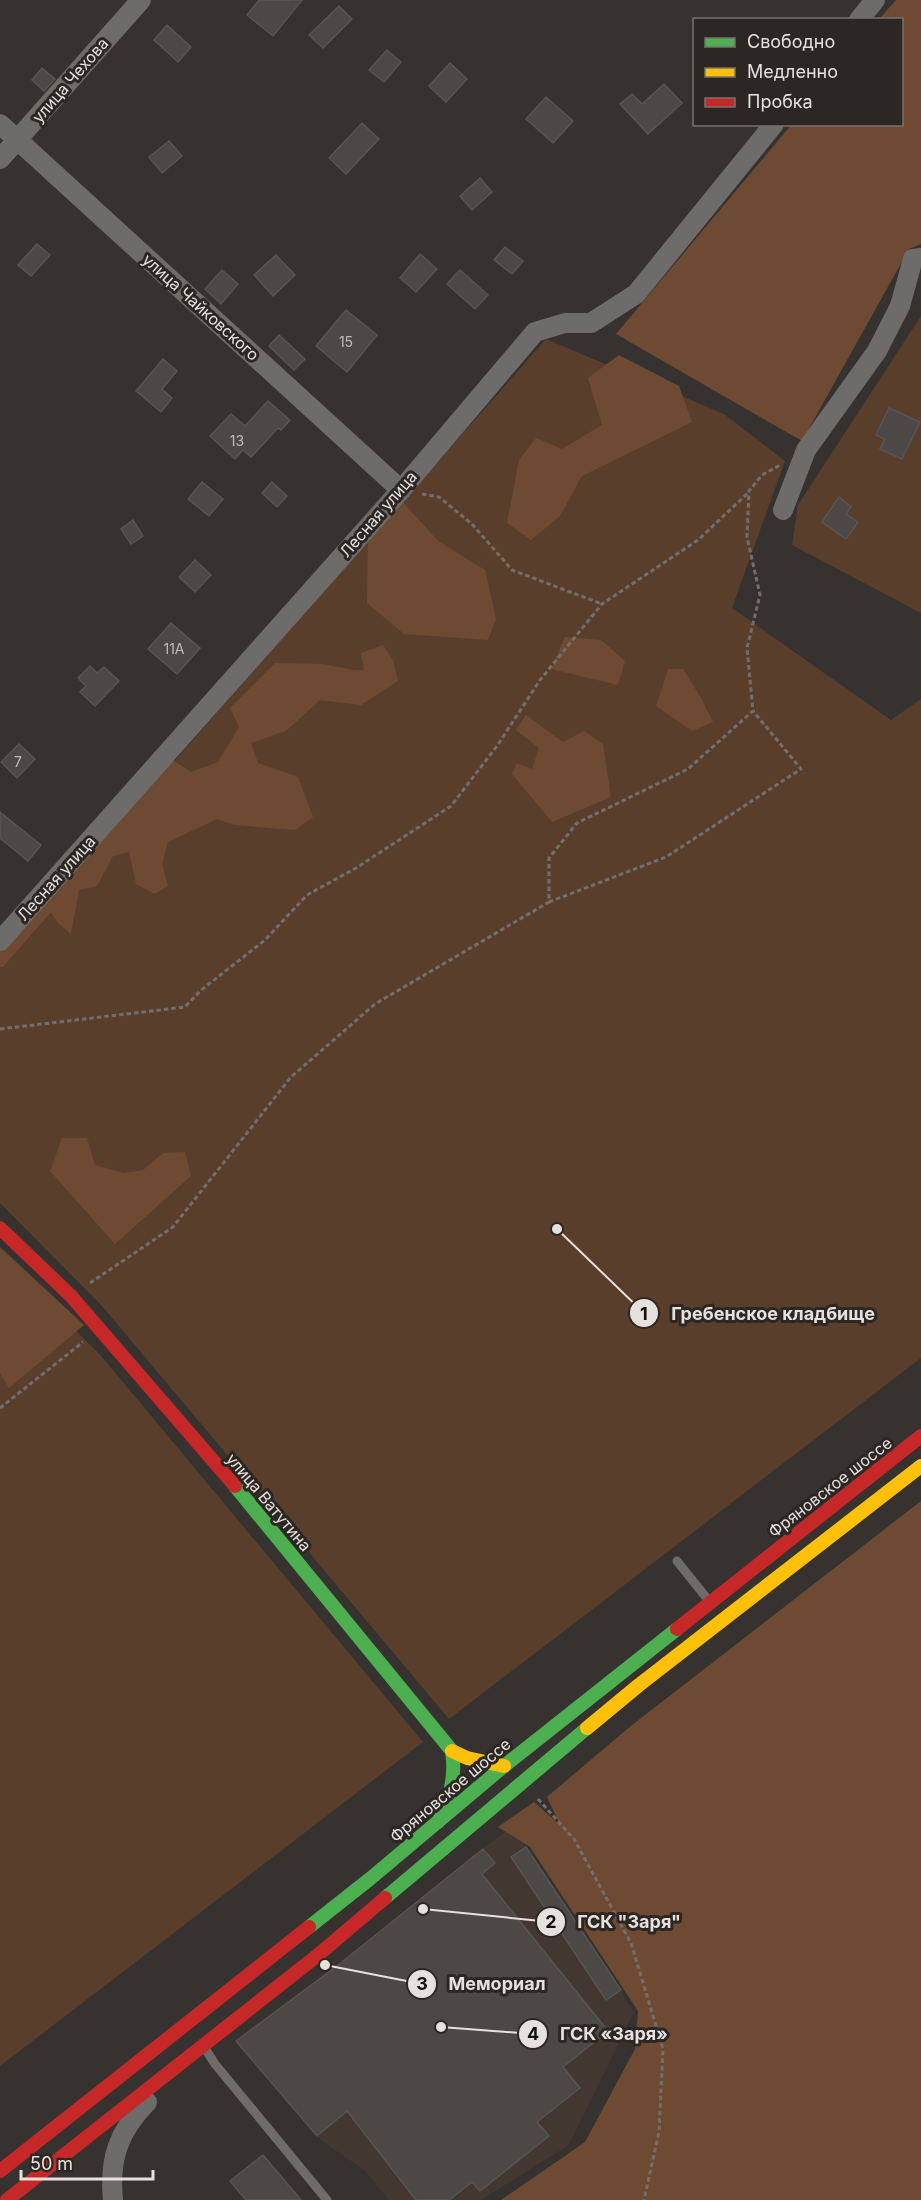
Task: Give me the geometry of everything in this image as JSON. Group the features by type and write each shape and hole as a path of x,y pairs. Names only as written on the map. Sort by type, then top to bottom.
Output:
{"main road":[{"name":"улица Ватутина","path":"0,1228 71,1296 221,1469 452,1751"},
{"name":"Фряновское шоссе","path":"0,2171 283,1948 504,1766 921,1436"},
{"path":"7,2200 318,1955 478,1818 639,1685 921,1466"},
{"path":"452,1751 467,1758 504,1766"},
{"path":"438,1822 453,1791 455,1767 452,1751"}],"street":[{"name":"улица Чехова","path":"0,159 141,0"},
{"path":"861,18 875,0"},
{"name":"улица Чайковского","path":"0,124 401,489"},
{"name":"Лесная улица","path":"0,941 401,489 535,332 565,323 591,323 636,294 772,126"},
{"path":"783,510 806,450 877,351 900,306 913,259 921,258"},
{"path":"113,2200 111,2180 113,2158 120,2138 136,2114 203,2045"}],"lane":[{"path":"677,1561 710,1602"},
{"path":"203,2045 215,2064 327,2200"}],"path":[{"path":"0,1029 185,1007 200,991 265,940 307,895 356,868 451,806 497,746 540,680 602,604 698,540 749,491 762,475 806,450"},
{"path":"401,489 439,497 472,524 512,570 602,604"},
{"path":"71,1296 173,1227 291,1077 375,1004 549,902 666,857 801,769 753,711 747,648 760,595 747,537 749,491"},
{"path":"549,902 549,858 577,824 688,769 753,711"},
{"path":"0,1408 99,1330"},
{"path":"534,1794 574,1839 631,1943 663,2049 659,2132 645,2200"}],"shaded area":[{"path":"896,0 921,0 921,244 909,249 802,441 616,334 790,126 903,126 903,18 880,18"},
{"path":"921,316 921,613 792,545 798,505"},
{"path":"546,339 724,414 785,461 732,608 891,720 921,699 921,1358 449,1719 102,1306 0,1203 0,959"},
{"path":"619,355 679,386 692,422 582,476 560,516 531,540 507,523 519,460 536,438 562,449 602,425 588,378"},
{"path":"399,498 438,541 485,570 496,619 488,640 404,634 367,603 368,532"},
{"path":"565,637 601,640 625,661 618,685 551,669"},
{"path":"383,645 393,660 398,681 361,705 320,700 286,731 251,743 258,763 298,777 313,817 295,830 234,825 217,819 168,842 162,864 168,886 155,894 136,884 129,852 113,856 97,886 79,890 71,934 58,923 51,912 3,967 0,967 0,950 171,759 191,772 218,762 239,727 230,708 275,663 323,664 364,670 361,653"},
{"path":"668,669 683,669 713,722 692,731 656,706"},
{"path":"526,715 563,742 584,731 603,744 611,797 552,822 512,774 517,763 532,769 539,748 516,730"},
{"path":"62,1138 87,1138 95,1165 124,1173 143,1170 163,1153 185,1152 191,1176 115,1244 50,1171"},
{"path":"0,1247 84,1325 9,1388 0,1373"},
{"path":"0,1254 102,1357 423,1742 0,2066"},
{"path":"921,1501 921,2200 501,2200 585,2142 635,2049 638,2011 530,1847 498,1827 534,1802 560,1825 547,1797 632,1725"},
{"path":"512,1826 634,2012 569,2145 481,2200 389,2200 365,2171 321,2140 236,2041 351,1955"}],"building":[{"path":"259,0 302,0 273,36 247,15"},
{"path":"339,6 352,19 323,48 309,35"},
{"path":"167,25 191,47 178,62 154,40"},
{"path":"387,50 401,62 384,82 369,70"},
{"path":"450,63 467,79 446,102 429,86"},
{"path":"42,68 55,79 44,91 32,80"},
{"path":"664,84 682,103 648,134 620,104 632,94 642,104"},
{"path":"546,97 573,121 553,143 526,119"},
{"path":"362,123 379,139 346,174 329,158"},
{"path":"169,141 182,156 162,173 149,157"},
{"path":"480,178 492,192 472,210 460,196"},
{"path":"37,244 50,255 31,276 18,265"},
{"path":"505,247 523,261 512,274 494,260"},
{"path":"420,254 437,269 416,292 400,278"},
{"path":"276,255 295,275 273,296 254,275"},
{"path":"222,270 238,284 221,304 205,289"},
{"path":"460,270 488,295 475,309 447,284"},
{"path":"346,310 377,335 347,372 316,346"},
{"path":"279,335 305,359 294,370 269,346"},
{"path":"163,359 177,371 162,389 172,398 161,412 136,391"},
{"path":"268,401 290,420 281,430 278,428 251,457 243,450 235,459 210,436 231,414 245,426"},
{"path":"889,408 920,422 902,459 880,449 885,439 876,435"},
{"path":"202,482 223,499 209,516 188,499"},
{"path":"272,482 287,496 277,507 262,493"},
{"path":"839,497 851,507 846,514 858,522 846,539 822,522"},
{"path":"133,520 143,536 131,544 121,529"},
{"path":"195,560 211,575 195,592 179,577"},
{"path":"171,623 200,648 177,674 148,649"},
{"path":"90,666 97,673 104,667 119,681 95,706 80,692 86,686 78,678"},
{"path":"19,744 35,759 17,778 1,762"},
{"path":"0,812 41,845 28,861 0,838"},
{"path":"526,1847 621,1990 606,2000 511,1857"},
{"path":"483,1849 495,1863 482,1874 608,2031 563,2067 580,2088 537,2122 549,2136 480,2191 472,2182 449,2200 416,2200 347,2111 317,2136 236,2041 342,1962"},
{"path":"263,2155 301,2200 246,2200 230,2181"}],"traffic: fast":[{"path":"235,1486 452,1751 451,1788 438,1822"},
{"path":"309,1927 504,1766 677,1629"},
{"path":"385,1898 587,1728"}],"traffic: slow":[{"path":"587,1728 921,1466"},
{"path":"452,1751 467,1758 504,1766"}],"traffic: jam":[{"path":"0,1228 71,1296 235,1486"},
{"path":"677,1629 921,1436"},
{"path":"7,2200 318,1955 385,1898"},
{"path":"0,2171 309,1927"}],"place":[{"name":"Гребенское кладбище","path":"557,1229"},
{"name":"ГСК \"Заря\"","path":"423,1909"},
{"name":"Мемориал","path":"325,1965"},
{"name":"ГСК «Заря»","path":"441,2027"}]}
